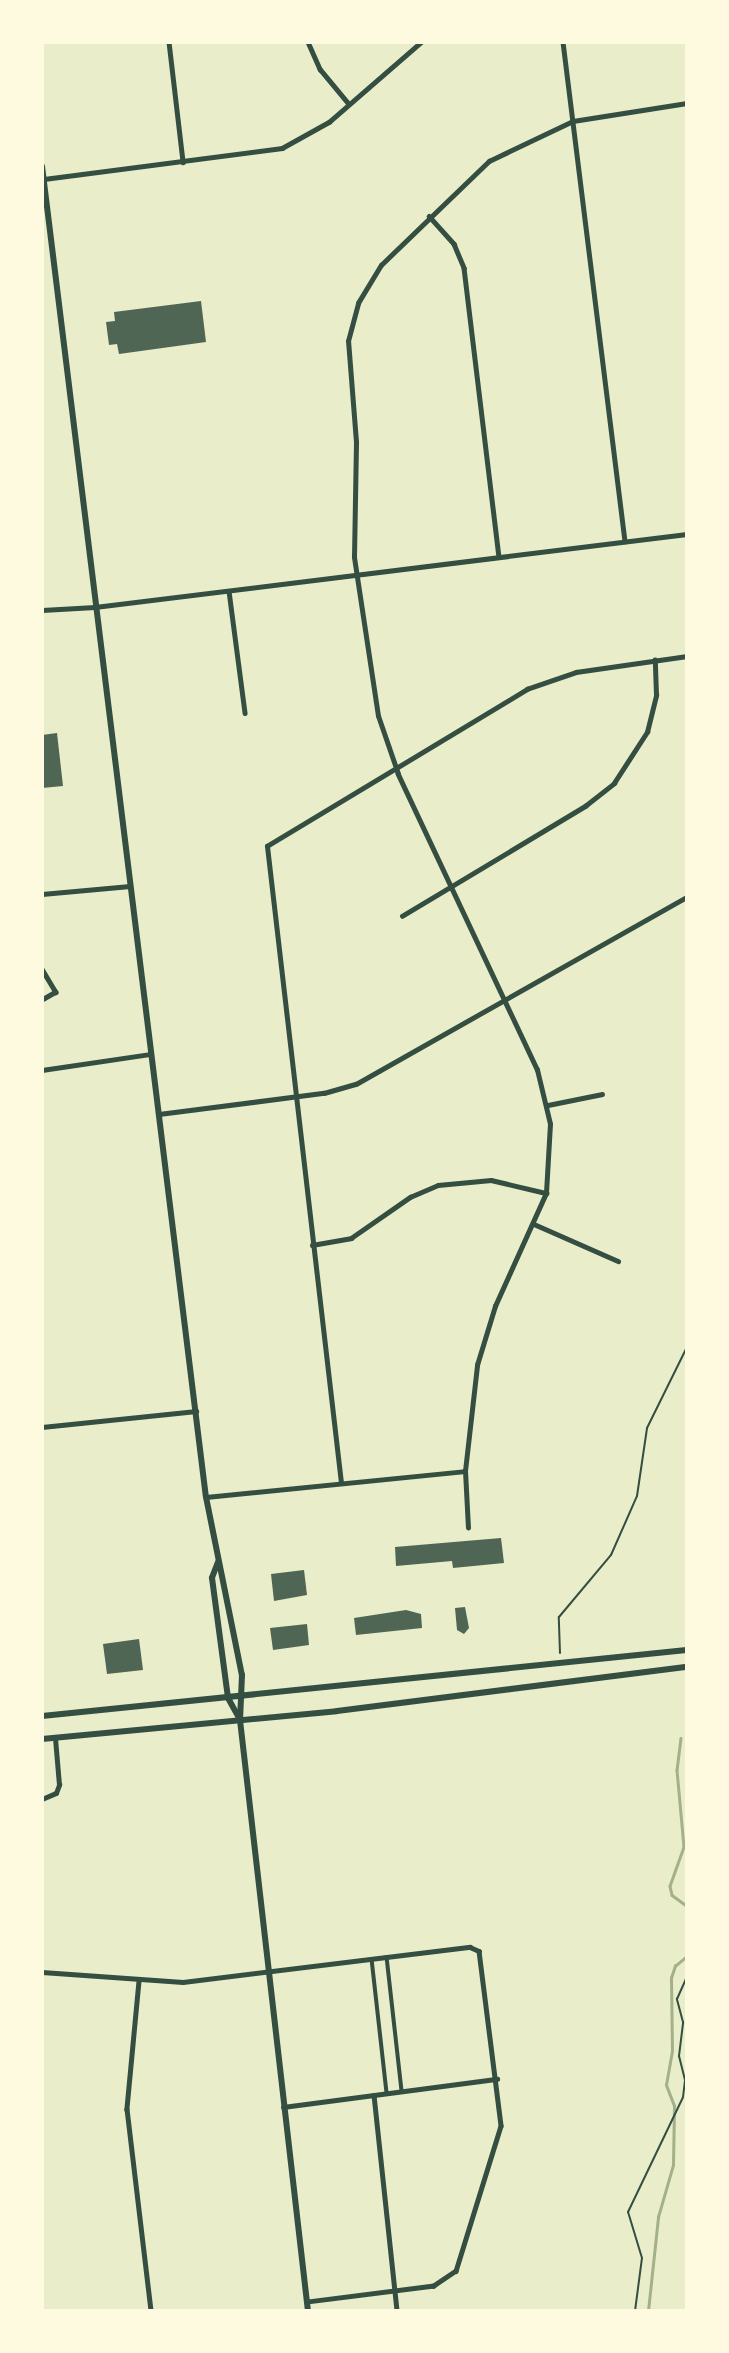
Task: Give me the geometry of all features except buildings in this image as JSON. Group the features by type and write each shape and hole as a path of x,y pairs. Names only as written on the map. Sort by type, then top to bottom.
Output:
{"main road":[{"path":"42,166 206,1496 218,1562 225,1575 244,1696 240,1720 282,2107 308,2311"},
{"path":"218,1562 212,1578 228,1698 240,1720"},
{"path":"42,1716 687,1650"},
{"path":"42,1739 240,1720 687,1667"}],"street":[{"path":"169,42 183,162"},
{"path":"308,42 320,69 349,104"},
{"path":"44,179 282,148 305,139 421,42"},
{"path":"563,42 625,542"},
{"path":"468,1528 465,1471 470,1404 485,1334 546,1193 552,1147 548,1105 505,1002 395,766 372,688 352,532 356,442 348,360 352,323 373,276 429,216 489,160 573,121 687,103"},
{"path":"429,216 454,244 464,268 499,557"},
{"path":"42,610 95,607 687,534"},
{"path":"229,590 244,713"},
{"path":"341,1483 294,1097 267,846 395,766 527,689 576,672 687,656"},
{"path":"402,916 585,806 614,783 647,732 656,695 655,660"},
{"path":"42,894 130,886"},
{"path":"159,1114 294,1097 356,1084 687,897"},
{"path":"42,969 56,992 42,1000"},
{"path":"42,1070 152,1054"},
{"path":"548,1105 602,1094"},
{"path":"312,1245 351,1238 410,1198 439,1185 491,1180 546,1193"},
{"path":"534,1224 618,1261"},
{"path":"42,1427 196,1411"},
{"path":"206,1496 465,1471"},
{"path":"42,1799 56,1793 55,1737"},
{"path":"42,1972 139,1981 183,1982 470,1947 478,1951 497,2079 501,2126 456,2271 434,2286 307,2302"},
{"path":"387,1957 402,2091"},
{"path":"372,1959 387,2093"},
{"path":"139,1981 127,2109 151,2311"},
{"path":"282,2107 497,2079"},
{"path":"374,2095 397,2311"}],"path":[{"path":"560,1653 559,1617 611,1555 636,1496 647,1428 687,1347"},
{"path":"635,2311 642,2258 628,2212 683,2097 685,2080 679,2056 683,2022 677,1999 687,1978"}],"waterway":[{"path":"681,1738 677,1770 684,1847 670,1886 672,1895 687,1906"},
{"path":"648,2311 658,2217 673,2165 674,2106 666,2085 672,2051 671,1978 675,1966 687,1956"}]}
